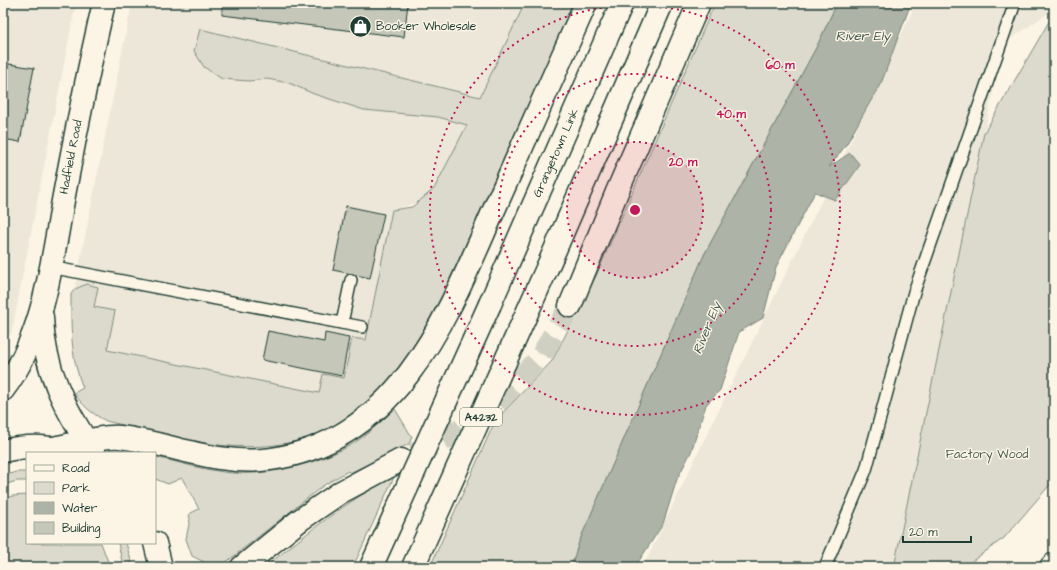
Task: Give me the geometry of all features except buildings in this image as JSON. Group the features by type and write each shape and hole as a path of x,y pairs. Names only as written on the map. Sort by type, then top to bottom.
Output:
{"main road":[{"name":"Hadfield Road","path":"41,311 84,89 104,3"},
{"path":"3,451 37,446 60,450 91,448 119,437 220,458 252,461 282,457 311,450 330,442 363,421 397,389 432,342 461,282 586,3"},
{"name":"Grangetown Link","path":"371,567 490,304 622,3"},
{"name":"A4232","path":"413,567 548,266 662,3"},
{"path":"570,306 617,192 699,3"},
{"path":"41,311 43,341 49,366 67,410 91,448"},
{"path":"3,390 25,352 41,311"},
{"path":"242,567 300,520 341,492 401,460"},
{"path":"155,544 161,567"},
{"path":"1051,567 1054,564"}],"lane":[{"path":"825,567 866,470 914,292 1015,3"},
{"path":"50,267 362,327"},
{"path":"342,323 350,280"}],"shaded area":[{"path":"3,3 76,3 11,335 3,334"},
{"path":"132,3 525,3 480,97 437,197 392,210 366,341 352,338 344,379 319,393 107,350 94,307 74,291"},
{"path":"916,3 1054,3 1054,9 1003,44 894,567 643,567 871,100"}],"green space":[{"path":"525,3 578,3 550,58 459,259 427,324 401,364 386,383 368,400 340,422 316,435 285,444 259,446 208,444 106,421 88,409 81,402 74,393 83,388 73,353 71,330 71,294 75,289 87,284 98,287 94,307 115,311 107,350 319,393 323,374 344,378 352,338 366,340 392,210 412,207 434,189 467,125 438,117 364,110 314,94 289,83 267,79 249,81 222,79 204,67 194,51 200,29 480,97"},
{"path":"715,3 837,3 817,46 704,255 579,542 571,567 430,567 495,421 552,361 596,276"},
{"name":"Factory Wood","path":"1054,13 1054,480 1004,538 964,567 894,567 984,133"},
{"path":"395,409 412,437 409,444 350,473 348,471 324,485 220,567 209,567 204,562 192,556 186,539 190,519 189,514 199,509 182,478 168,484 156,479 156,457 223,472 257,473 276,471 313,462 346,448"},
{"path":"16,472 26,472 26,481 17,481 3,485 3,476"},
{"path":"394,477 353,567 265,567 343,507"},
{"path":"26,495 26,544 101,544 110,567 3,567 3,500 12,496"},
{"path":"118,544 126,544 132,564 123,566"}],"water":[{"name":"River Ely","path":"837,3 911,3 882,81 846,145 829,167 850,153 860,165 835,200 815,192 776,267 763,318 739,332 720,390 706,405 691,452 677,479 663,524 635,567 571,567 579,542 704,255 817,46"}],"tunnel":[{"path":"413,454 446,439 495,404 540,358 570,306"}],"place":[{"name":"Booker Wholesale","path":"360,26"}]}
